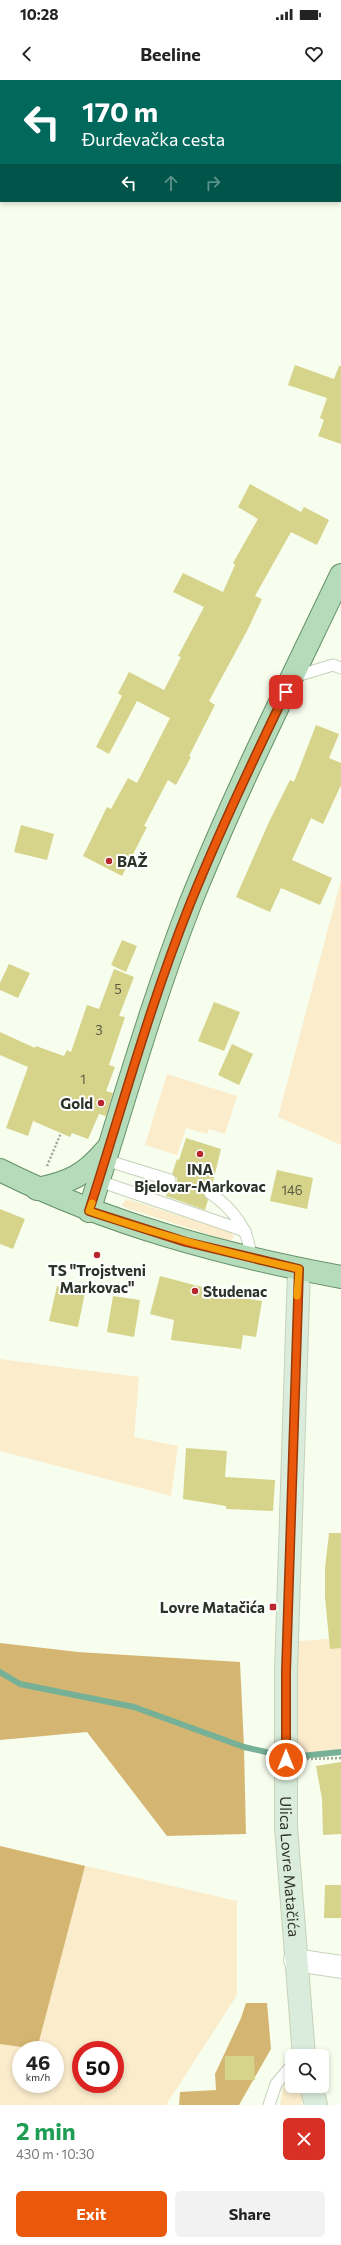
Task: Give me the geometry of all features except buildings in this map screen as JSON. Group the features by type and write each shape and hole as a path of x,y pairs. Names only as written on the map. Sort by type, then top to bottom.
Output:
{"main road":[{"path":"89,1211 151,1015 190,904 238,792 341,575"},
{"path":"37,1189 57,1186 82,1174 107,1153"},
{"path":"0,1170 37,1189 89,1211 186,1242 250,1258 341,1277"},
{"name":"Ulica Lovre Matačića","path":"299,1269 286,1664 286,1827 300,2049"},
{"path":"313,2093 316,2105"}],"street":[{"path":"295,1960 341,1967"}],"lane":[{"path":"292,677 333,665 341,668"},
{"path":"107,1153 170,1180"},
{"path":"99,1181 245,1232"},
{"path":"210,1193 224,1203 245,1232 250,1246 250,1258"},
{"path":"269,2105 276,2084 285,2074"}],"path":[{"path":"46,1167 61,1133"},
{"path":"286,1760 341,1758"}],"shaded area":[{"path":"341,880 341,1145 278,1117"},
{"path":"167,1074 237,1096 225,1134 209,1129 207,1134 186,1128 177,1155 145,1145"},
{"path":"127,1199 232,1233 234,1238 229,1241 123,1207 122,1204"},
{"path":"0,1359 139,1377 134,1437 178,1446 171,1496 0,1451"},
{"path":"341,1638 341,1752 288,1755 287,1642"},
{"path":"0,1643 78,1652 240,1662 246,1834 167,1836 87,1732 0,1740"},
{"path":"0,1846 237,1901 237,1995 166,2105 0,2105"},
{"path":"0,1846 85,1866 39,2041 12,2041 12,2046 0,2044"},
{"path":"246,2003 267,2003 271,2049 239,2105 179,2105 180,2092 216,2090 215,2074 241,2018"},
{"path":"285,2086 285,2093 304,2093 301,2105 280,2105 283,2087"}],"waterway":[{"path":"0,1672 20,1684 134,1707 244,1747 275,1754"},
{"path":"301,1756 341,1752"}],"slow traffic":[{"path":"92,1203 89,1211 136,1227 186,1242 299,1269 297,1296"}],"place":[{"name":"BAŽ","path":"109,861"},
{"name":"Gold","path":"101,1103"},
{"name":"INA Bjelovar-Markovac","path":"200,1154"},
{"name":"TS \"Trojstveni Markovac\"","path":"97,1255"},
{"name":"Studenac","path":"195,1291"},
{"name":"Lovre Matačića","path":"273,1607"}],"route":[{"path":"286,692 238,792 190,904 151,1015 89,1211 186,1242 299,1269 286,1672 286,1760"}]}
